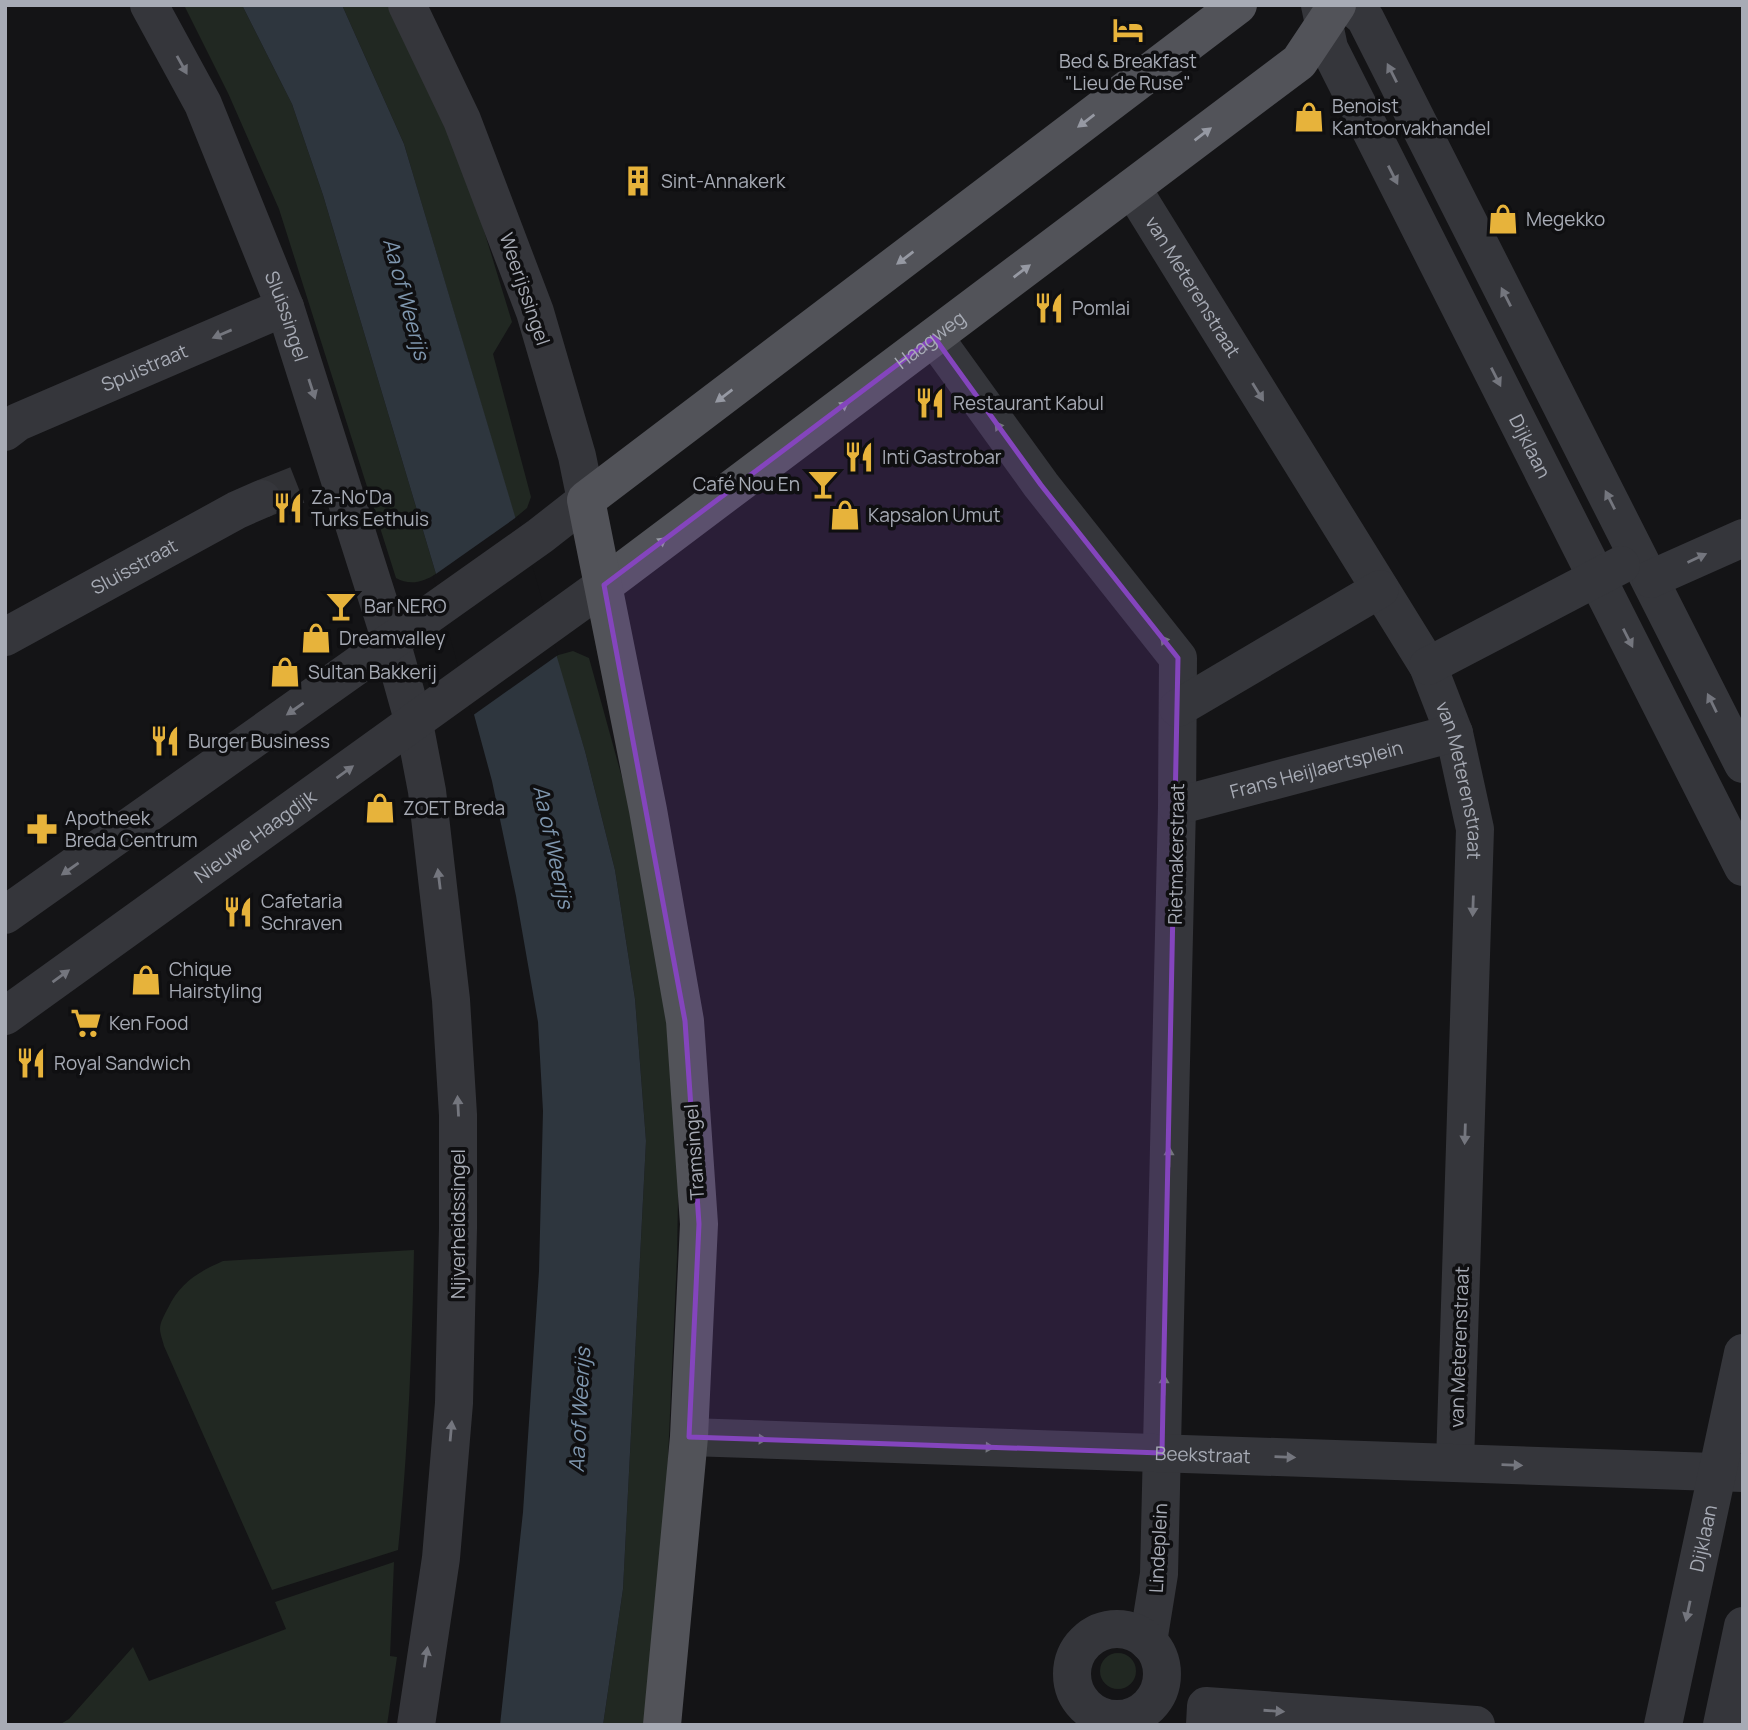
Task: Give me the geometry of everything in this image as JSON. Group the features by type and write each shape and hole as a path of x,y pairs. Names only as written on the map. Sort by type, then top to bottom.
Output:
{"main road":[{"path":"586,500 1238,5"},
{"name":"Haagweg","path":"604,586 1299,62 1333,10"},
{"name":"Weerijssingel","path":"586,500 604,586"},
{"name":"Tramsingel","path":"604,586 648,810 685,1021 699,1224 689,1437 662,1725"}],"street":[{"name":"Sluissingel","path":"149,5 203,104 285,307 324,475 391,642"},
{"name":"Weerijssingel","path":"407,5 462,120 536,312 577,456 586,500"},
{"path":"1333,10 1365,18 1743,764"},
{"name":"Dijklaan","path":"1333,10 1329,48 1743,867"},
{"name":"van Meterenstraat","path":"1132,188 1427,666 1454,733 1475,829 1455,1463"},
{"name":"Spuistraat","path":"5,432 18,422 285,307"},
{"name":"Rietmakerstraat","path":"934,337 1041,485 1178,658 1162,1453"},
{"name":"Sluisstraat","path":"5,637 237,510 262,499"},
{"path":"5,915 540,536 586,500"},
{"path":"1427,666 1598,577 1645,567 1743,538"},
{"name":"Haagweg","path":"505,658 604,586"},
{"path":"1178,708 1380,589"},
{"name":"Nijverheidssingel","path":"391,642 414,723 427,791 451,1000 458,1115 454,1403 441,1559 416,1725"},
{"name":"Nieuwe Haagdijk","path":"5,1016 505,658"},
{"name":"Frans Heijlaertsplein","path":"1177,806 1454,733"},
{"name":"Dijklaan","path":"1663,1725 1731,1472 1743,1353"},
{"name":"Beekstraat","path":"689,1437 1731,1472"},
{"name":"Lindeplein","path":"1148,1642 1159,1574 1162,1453"},
{"path":"1722,1725 1743,1626"},
{"path":"1205,1716 1475,1725"}],"highlighted area":[{"path":"934,337 1041,485 1178,658 1162,1453 689,1437 699,1224 685,1021 604,585"}],"shaded area":[{"path":"184,5 242,5 292,104 323,195 436,574 426,579 411,582 396,578 279,209 228,93"},
{"path":"342,5 398,5 451,123 512,322 493,354 531,497 527,508 515,518 404,144"},
{"path":"573,651 589,658 645,861 663,968 679,1140 677,1257 662,1593 644,1725 603,1725 623,1589 646,1141 635,999 615,870 585,751 555,656"},
{"path":"414,1250 409,1400 398,1550 272,1590 164,1346 160,1329 163,1318 184,1285 223,1261"},
{"path":"394,1562 390,1656 397,1657 387,1725 59,1725 69,1719 133,1647 149,1681 286,1629 275,1602"},
{"path":"1118,1653 1131,1658 1136,1671 1131,1684 1118,1689 1105,1684 1100,1671 1105,1658"}],"water":[{"name":"Aa of Weerijs","path":"242,5 342,5 404,144 585,751 615,870 635,999 646,1141 623,1589 603,1725 500,1725 523,1512 539,1271 543,1111 538,1022 492,781 436,574 323,195 292,104"}],"pier":[{"path":"518,516 558,655 472,716 433,576"}],"tunnel":[{"path":"262,499 310,480"}],"place":[{"name":"Bed & Breakfast \"Lieu de Ruse\"","path":"1128,30"},
{"name":"Benoist Kantoorvakhandel","path":"1309,117"},
{"name":"Sint-Annakerk","path":"638,181"},
{"name":"Megekko","path":"1503,219"},
{"name":"Pomlai","path":"1049,308"},
{"name":"Restaurant Kabul","path":"930,403"},
{"name":"Inti Gastrobar","path":"859,457"},
{"name":"Café Nou En","path":"823,484"},
{"name":"Za-No'Da Turks Eethuis","path":"288,508"},
{"name":"Kapsalon Umut","path":"845,515"},
{"name":"Bar NERO","path":"341,606"},
{"name":"Dreamvalley","path":"316,638"},
{"name":"Sultan Bakkerij","path":"285,672"},
{"name":"Burger Business","path":"165,741"},
{"name":"ZOET Breda","path":"380,808"},
{"name":"Apotheek Breda Centrum","path":"42,829"},
{"name":"Cafetaria Schraven","path":"238,912"},
{"name":"Chique Hairstyling","path":"146,980"},
{"name":"Ken Food","path":"86,1023"},
{"name":"Royal Sandwich","path":"31,1063"}]}
